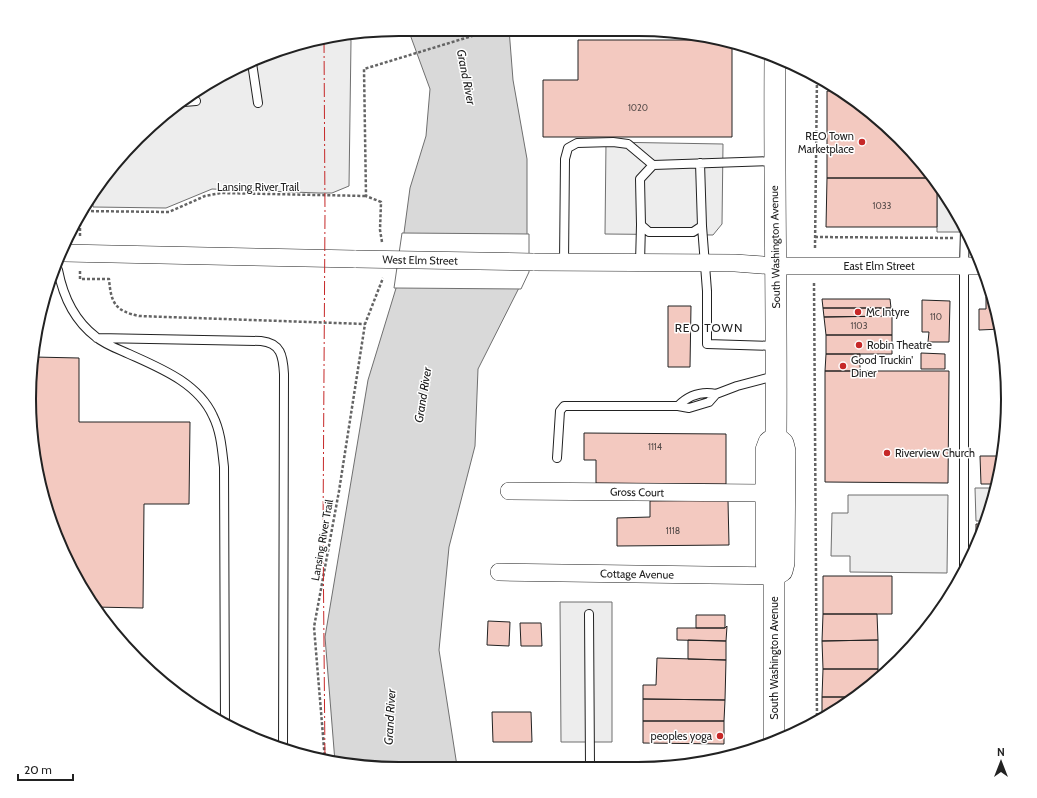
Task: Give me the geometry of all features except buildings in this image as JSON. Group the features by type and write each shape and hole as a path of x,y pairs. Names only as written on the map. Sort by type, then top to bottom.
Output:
{"street":[{"name":"South Washington Avenue","path":"774,576 782,571 784,563 785,451 783,443 776,437 776,266 774,161 781,66"},
{"name":"West Elm Street","path":"72,253 776,266"},
{"name":"East Elm Street","path":"776,266 975,266"},
{"name":"South Washington Avenue","path":"774,576 768,571 766,563 766,450 769,442 776,437"},
{"name":"Gross Court","path":"509,491 766,493"},
{"name":"Cottage Avenue","path":"500,572 774,576"},
{"name":"South Washington Avenue","path":"774,576 774,735"}],"lane":[{"path":"253,67 258,103"},
{"path":"191,101 196,101"},
{"path":"564,263 565,159 568,148 577,143 613,142 628,144 653,165 774,161"},
{"path":"700,163 704,264 707,291 707,344 776,346"},
{"path":"640,263 640,179 653,165"},
{"path":"641,225 649,232 693,232 702,226"},
{"path":"964,560 965,240"},
{"path":"59,273 63,288 73,312 84,326 97,338 111,346 148,362 186,384 197,393 208,406 217,427 221,441 224,467 226,718"},
{"path":"97,338 261,341 274,344 282,356 284,374 283,743"},
{"path":"557,458 560,411 564,406 678,406 686,398 706,392 716,394 737,386 776,375"},
{"path":"589,614 590,762"}],"path":[{"path":"383,245 380,230 381,202 366,196 364,69 472,36"},
{"path":"816,715 814,300 817,83"},
{"name":"Lansing River Trail","path":"88,212 169,212 205,196 221,193 366,196"},
{"name":"Lansing River Trail","path":"76,233 72,253 80,279 109,279 112,299 121,310 129,314 139,316 366,324"},
{"path":"815,237 962,234"},
{"name":"Lansing River Trail","path":"325,754 314,627 339,491 366,324 384,274"}],"shaded area":[{"path":"351,39 349,186 332,193 212,189 166,208 93,207 93,204 97,197 111,178 142,142 197,97 238,73 282,55 305,48"},
{"path":"606,142 723,144 722,224 713,235 605,234"},
{"path":"937,193 960,232 937,232"},
{"path":"975,488 990,488 980,521 976,521"},
{"path":"848,495 948,495 947,573 850,572 850,556 831,556 832,513 848,513"},
{"path":"560,602 612,602 612,742 561,742"}],"water":[{"name":"Grand River","path":"411,36 510,36 513,80 527,159 527,272 478,369 475,446 449,547 439,650 456,762 399,762 352,759 335,756 325,637 368,380 397,285 410,188 426,136 430,89"}],"pier":[{"path":"402,233 529,234 529,272 521,289 394,288"}],"power":[{"path":"324,44 325,214 323,531 325,754"}],"place":[{"name":"REO Town Marketplace","path":"862,142"},
{"name":"Mc Intyre","path":"858,312"},
{"name":"Robin Theatre","path":"859,345"},
{"name":"Good Truckin' Diner","path":"843,366"},
{"name":"Riverview Church","path":"887,453"},
{"name":"peoples yoga","path":"720,736"}],"district":[{"name":"REO TOWN","path":"709,328"}]}
